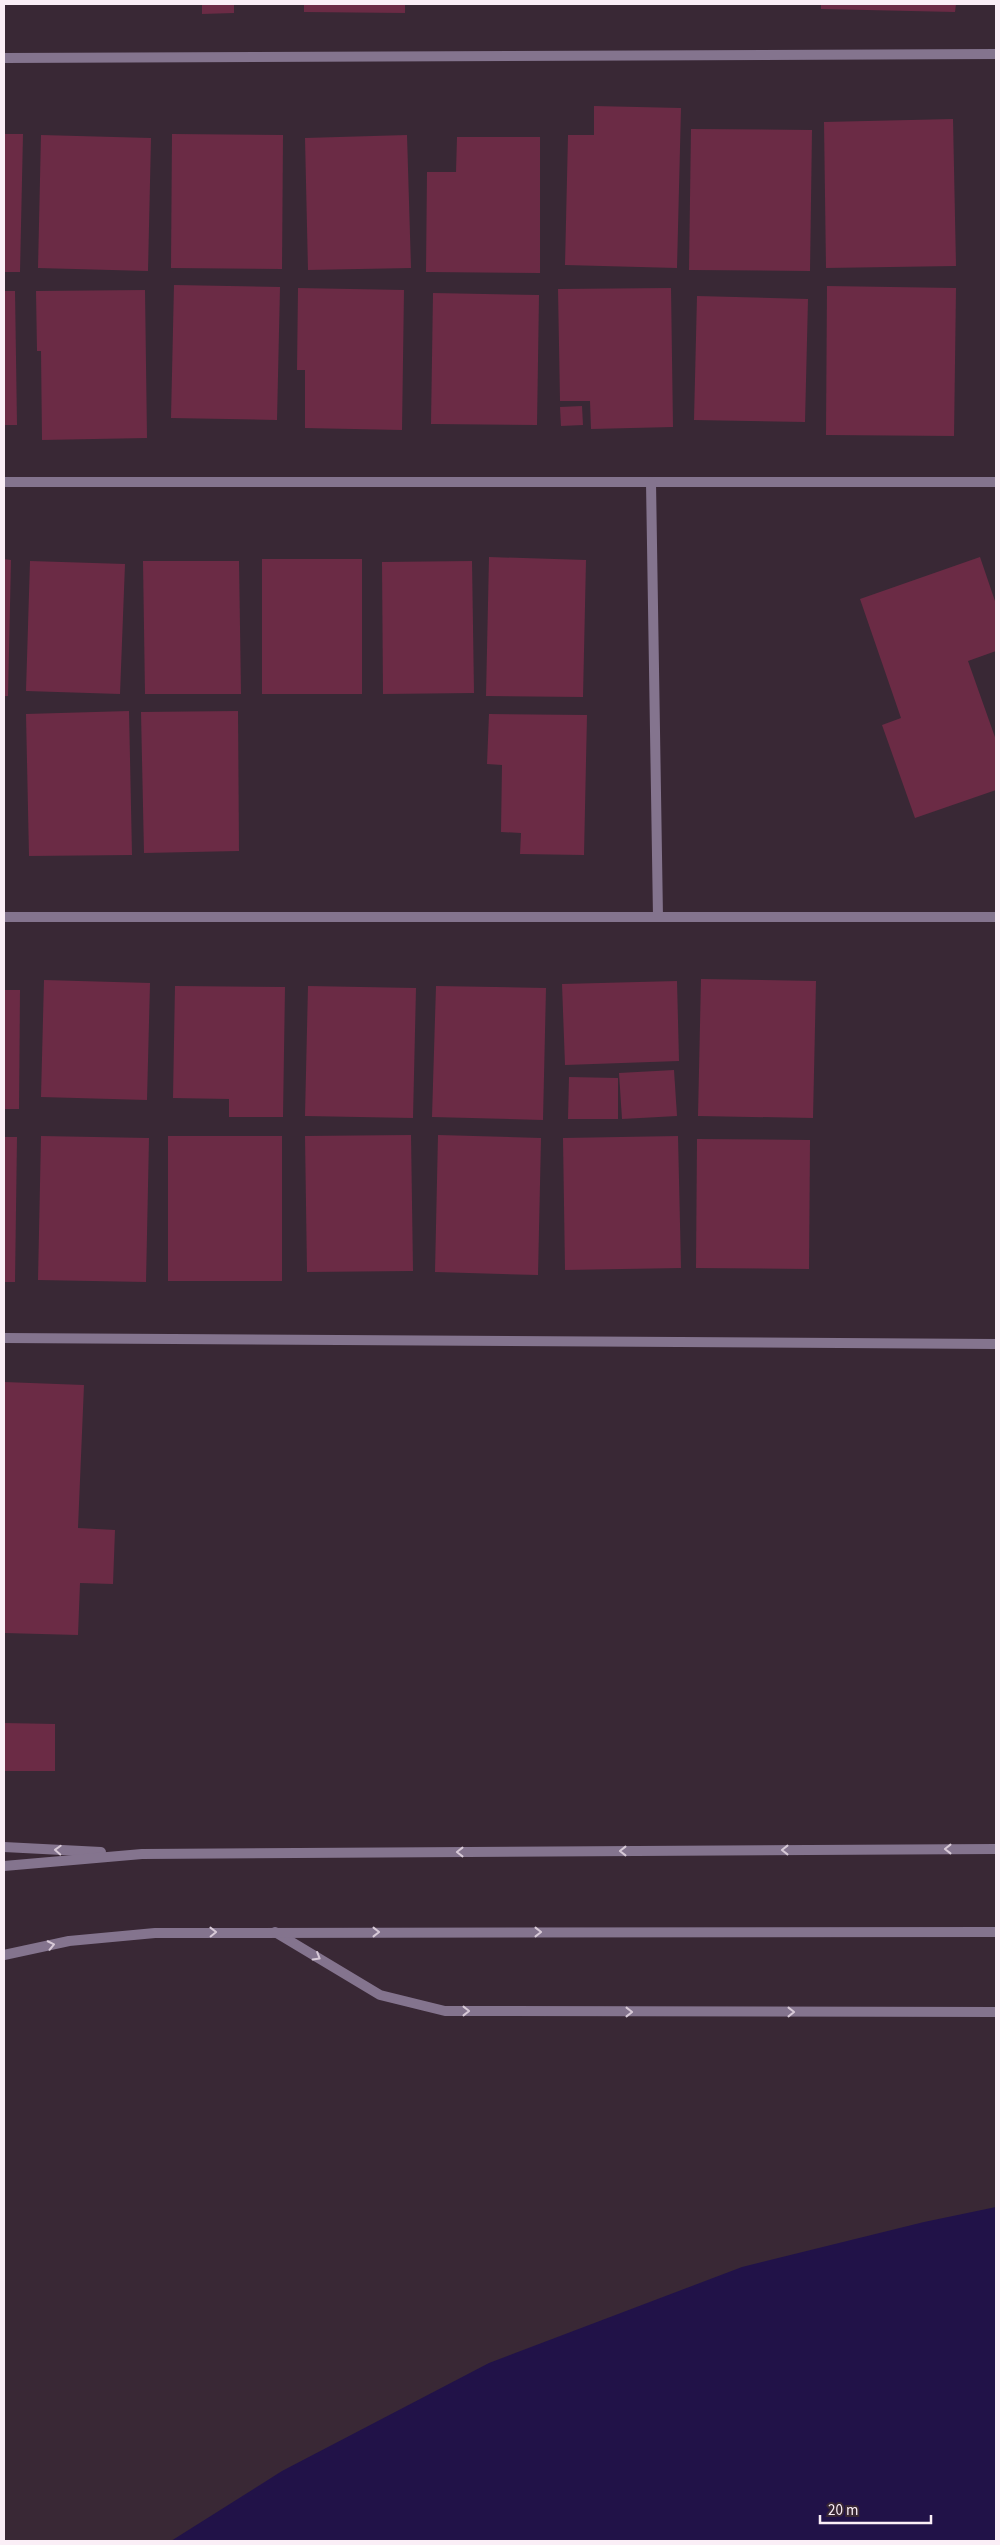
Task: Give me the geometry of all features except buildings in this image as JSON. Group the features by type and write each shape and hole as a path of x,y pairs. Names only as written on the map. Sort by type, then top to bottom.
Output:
{"street":[{"path":"4,58 996,54"},
{"path":"4,482 996,482"},
{"path":"651,482 658,917"},
{"path":"4,917 996,917"},
{"path":"4,1338 996,1344"},
{"path":"4,1847 142,1854 996,1849"},
{"path":"4,1866 142,1854"},
{"path":"275,1932 380,1995 445,2011 996,2012"},
{"path":"4,1955 69,1942 155,1933 996,1932"}],"shaded area":[{"path":"996,2207 996,2541 171,2541 282,2471 489,2363 742,2267 924,2222"}]}
